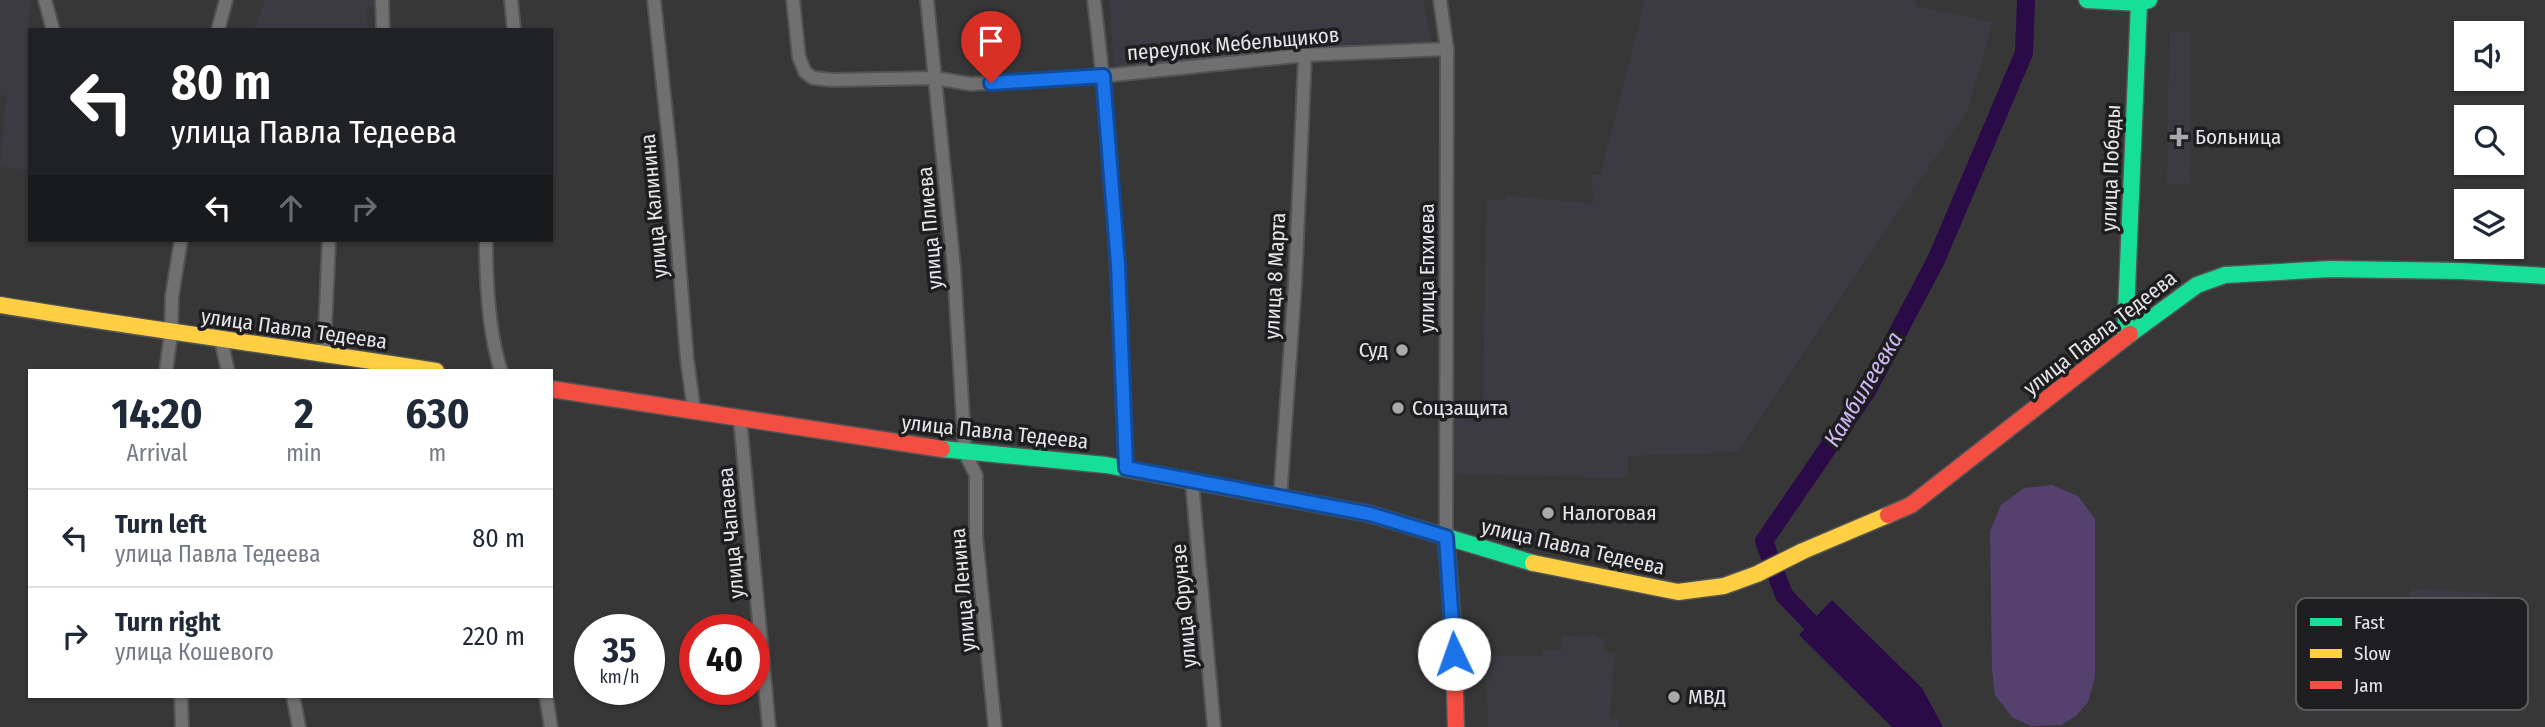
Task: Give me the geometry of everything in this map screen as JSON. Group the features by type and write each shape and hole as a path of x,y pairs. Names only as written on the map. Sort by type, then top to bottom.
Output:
{"main road":[{"path":"2087,0 2142,1"},
{"name":"улица Победы","path":"2125,338 2142,1"},
{"name":"улица Павла Тедеева","path":"553,389 965,453 1126,468 1370,514 1533,563 1678,592 1724,586 1757,574 1803,551 1911,505 2197,285 2225,275 2330,269 2461,271 2545,276"},
{"name":"улица Павла Тедеева","path":"0,305 171,333 424,369"},
{"path":"1446,537 1453,630 1456,727"}],"street":[{"path":"45,0 52,28"},
{"path":"219,28 226,0"},
{"path":"382,0 383,28"},
{"path":"511,0 514,28"},
{"name":"улица Калинина","path":"654,0 671,161 685,346 694,410"},
{"name":"переулок Мебельщиков","path":"793,0 799,57 805,72 813,78 832,80 934,78 971,84 1103,76 1305,55 1447,49"},
{"name":"улица Плиева","path":"927,0 954,268 965,453"},
{"path":"1094,0 1103,76 1118,265 1126,468"},
{"name":"улица Епхиева","path":"1440,0 1447,49 1446,537"},
{"name":"улица 8 Марта","path":"1280,499 1295,284 1305,55"},
{"path":"166,369 172,296 181,242"},
{"path":"324,353 329,242"},
{"path":"486,242 486,269 496,353 500,369"},
{"path":"221,340 228,369"},
{"name":"улица Чапаева","path":"740,419 769,727"},
{"name":"улица Ленина","path":"965,453 976,475 976,536 995,727"},
{"name":"улица Фрунзе","path":"1192,482 1214,727"},
{"path":"181,698 182,727"},
{"path":"293,698 299,727"},
{"path":"546,698 551,727"}],"shaded area":[{"path":"0,0 31,0 28,28 28,170 0,167 6,96 0,95"},
{"path":"265,0 391,0 390,6 367,7 368,28 255,28"},
{"path":"1109,0 1423,0 1433,50 1114,66"},
{"path":"1645,0 1916,0 1916,6 1993,22 1968,109 1737,452 1628,456 1628,478 1454,474 1454,406 1483,406 1486,200 1505,200 1507,195 1593,204 1592,175 1600,175"},
{"name":"Больница","path":"2169,32 2191,32 2190,184 2167,184"},
{"path":"2052,485 2078,496 2095,519 2095,677 2088,702 2076,716 2061,725 2031,726 2012,717 1995,695 1992,670 1990,531 2001,505 2024,488"},
{"path":"2410,588 2497,594 2497,598 2409,598"},
{"path":"1832,600 1922,688 1943,727 1892,727 1799,635"},
{"path":"1595,635 1605,639 1604,652 1615,653 1610,719 1620,719 1619,727 1488,727 1485,655 1542,656 1543,650 1561,651 1562,636"}],"waterway":[{"name":"Камбилеевка","path":"1827,640 1784,595 1764,541 1867,391 1936,260 2024,53 2026,0"}],"traffic: fast":[{"path":"2087,0 2139,3 2149,0"},
{"path":"2125,338 2139,3"},
{"path":"2130,334 2197,285 2225,275 2330,269 2461,271 2545,276"},
{"path":"942,449 1106,465 1370,514 1533,563"}],"traffic: slow":[{"path":"0,305 423,369"},
{"path":"1533,563 1678,592 1724,586 1888,515"}],"traffic: jam":[{"path":"1888,515 1911,505 2130,334"},
{"path":"553,389 942,449"},
{"path":"1446,537 1453,630 1456,727"}],"place":[{"name":"Больница","path":"2179,137"},
{"name":"Суд","path":"1402,350"},
{"name":"Соцзащита","path":"1398,408"},
{"name":"Налоговая","path":"1548,513"},
{"name":"МВД","path":"1674,697"}],"route":[{"path":"991,83 1103,76 1118,265 1126,468 1370,514 1446,537 1454,654"}]}
